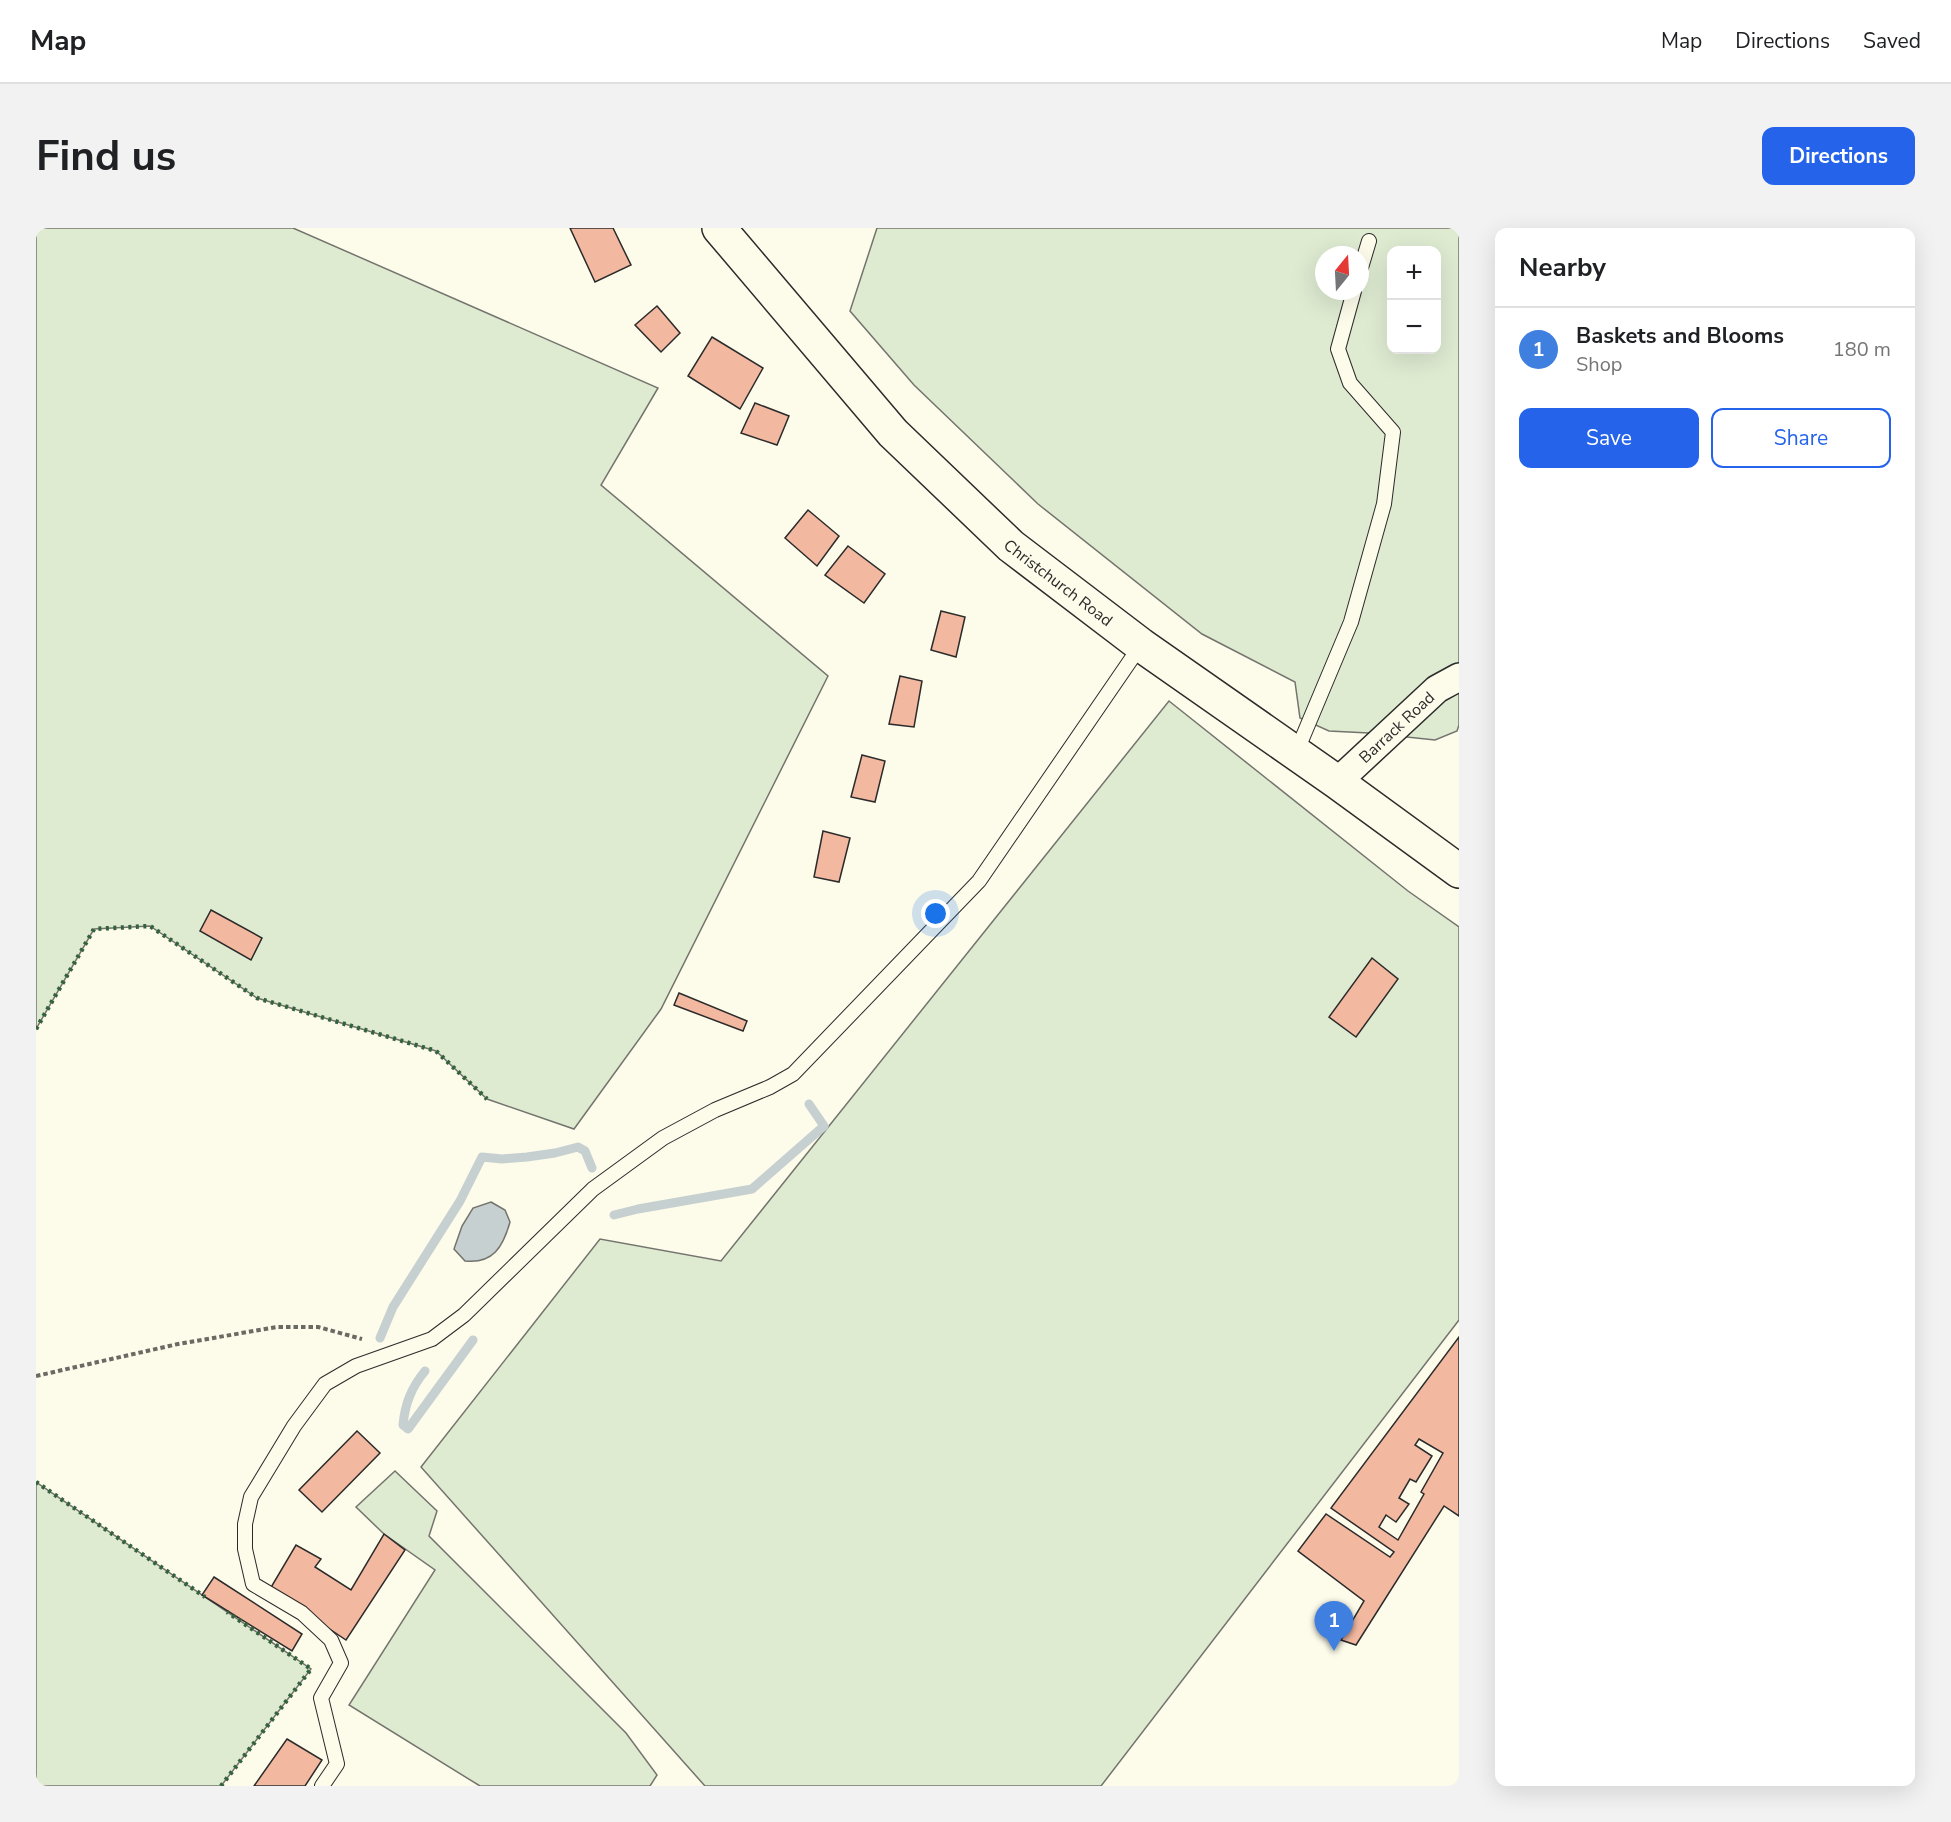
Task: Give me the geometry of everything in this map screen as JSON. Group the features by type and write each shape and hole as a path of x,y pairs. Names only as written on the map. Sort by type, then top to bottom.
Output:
{"main road":[{"name":"Christchurch Road","path":"719,228 893,433 1011,546 1141,645 1337,782 1459,871"}],"street":[{"name":"Barrack Road","path":"1337,782 1437,689 1459,678"}],"lane":[{"path":"1368,246 1369,241"},
{"path":"1296,753 1352,622 1384,504 1393,432 1350,383 1338,349 1352,300"},
{"path":"322,1786 337,1764 321,1698 341,1663 331,1640 302,1613 254,1584 245,1549 245,1524 251,1497 294,1426 325,1384 356,1366 432,1339 464,1315 594,1189 663,1138 715,1110 770,1087 793,1074 979,881 1141,645"}],"path":[{"path":"36,1376 178,1344 277,1327 318,1327 404,1349"}],"green space":[{"path":"36,228 293,228 658,388 601,485 828,676 661,1009 574,1129 487,1099 436,1051 257,998 150,926 94,929 36,1029"},
{"path":"877,228 1459,228 1459,725 1457,731 1435,740 1329,731 1300,718 1295,682 1202,634 1038,504 914,385 850,311"},
{"path":"1169,701 1408,891 1459,927 1459,1320 1101,1786 705,1786 421,1467 600,1239 721,1261"},
{"path":"395,1471 437,1511 429,1536 626,1733 657,1775 650,1786 480,1786 349,1705 435,1570 384,1534 356,1507"},
{"path":"36,1482 311,1669 221,1786 36,1786"}],"shaded area":[{"path":"491,1202 505,1210 510,1222 504,1239 490,1257 483,1260 465,1261 454,1249 462,1226 473,1208"}],"building":[{"path":"570,228 613,228 631,265 595,282"},
{"path":"657,306 680,333 661,352 635,325"},
{"path":"712,337 763,368 740,409 688,376"},
{"path":"755,403 789,416 777,445 741,433"},
{"path":"808,510 839,536 817,566 785,538"},
{"path":"848,546 885,574 864,603 825,575"},
{"path":"941,611 965,617 956,657 931,650"},
{"path":"900,676 922,681 914,727 889,724"},
{"path":"862,755 885,761 875,802 851,797"},
{"path":"823,831 850,838 839,882 814,877"},
{"path":"211,910 262,938 251,960 200,931"},
{"path":"1372,958 1398,979 1356,1037 1329,1017"},
{"path":"679,993 747,1021 743,1031 674,1005"},
{"path":"1459,1337 1459,1516 1444,1506 1356,1645 1341,1640 1364,1601 1298,1551 1326,1514 1390,1557 1394,1552 1331,1508","holes":["1419,1439 1443,1453 1421,1492 1424,1494 1398,1540 1379,1527 1386,1515 1396,1522 1409,1504 1399,1498 1410,1479 1416,1482 1432,1456 1415,1445"]},
{"path":"357,1431 380,1453 322,1512 299,1490"},
{"path":"384,1534 405,1550 346,1640 270,1589 296,1545 321,1559 315,1567 351,1590"},
{"path":"214,1577 302,1634 292,1651 202,1595"},
{"path":"287,1739 322,1760 305,1786 254,1786"}],"waterway":[{"path":"614,1215 752,1189 824,1126 809,1104"},
{"path":"380,1338 393,1307 460,1201 482,1157 502,1159 527,1157 578,1147 585,1151 592,1168"},
{"path":"425,1371 412,1390 407,1403 403,1425 408,1429 473,1340"}],"hedge":[{"path":"36,1029 94,929 150,926 257,998 436,1051 487,1099"},
{"path":"36,1482 205,1597"},
{"path":"221,1786 311,1669 227,1612"}],"place":[{"name":"Baskets and Blooms","path":"1334,1651"}]}
